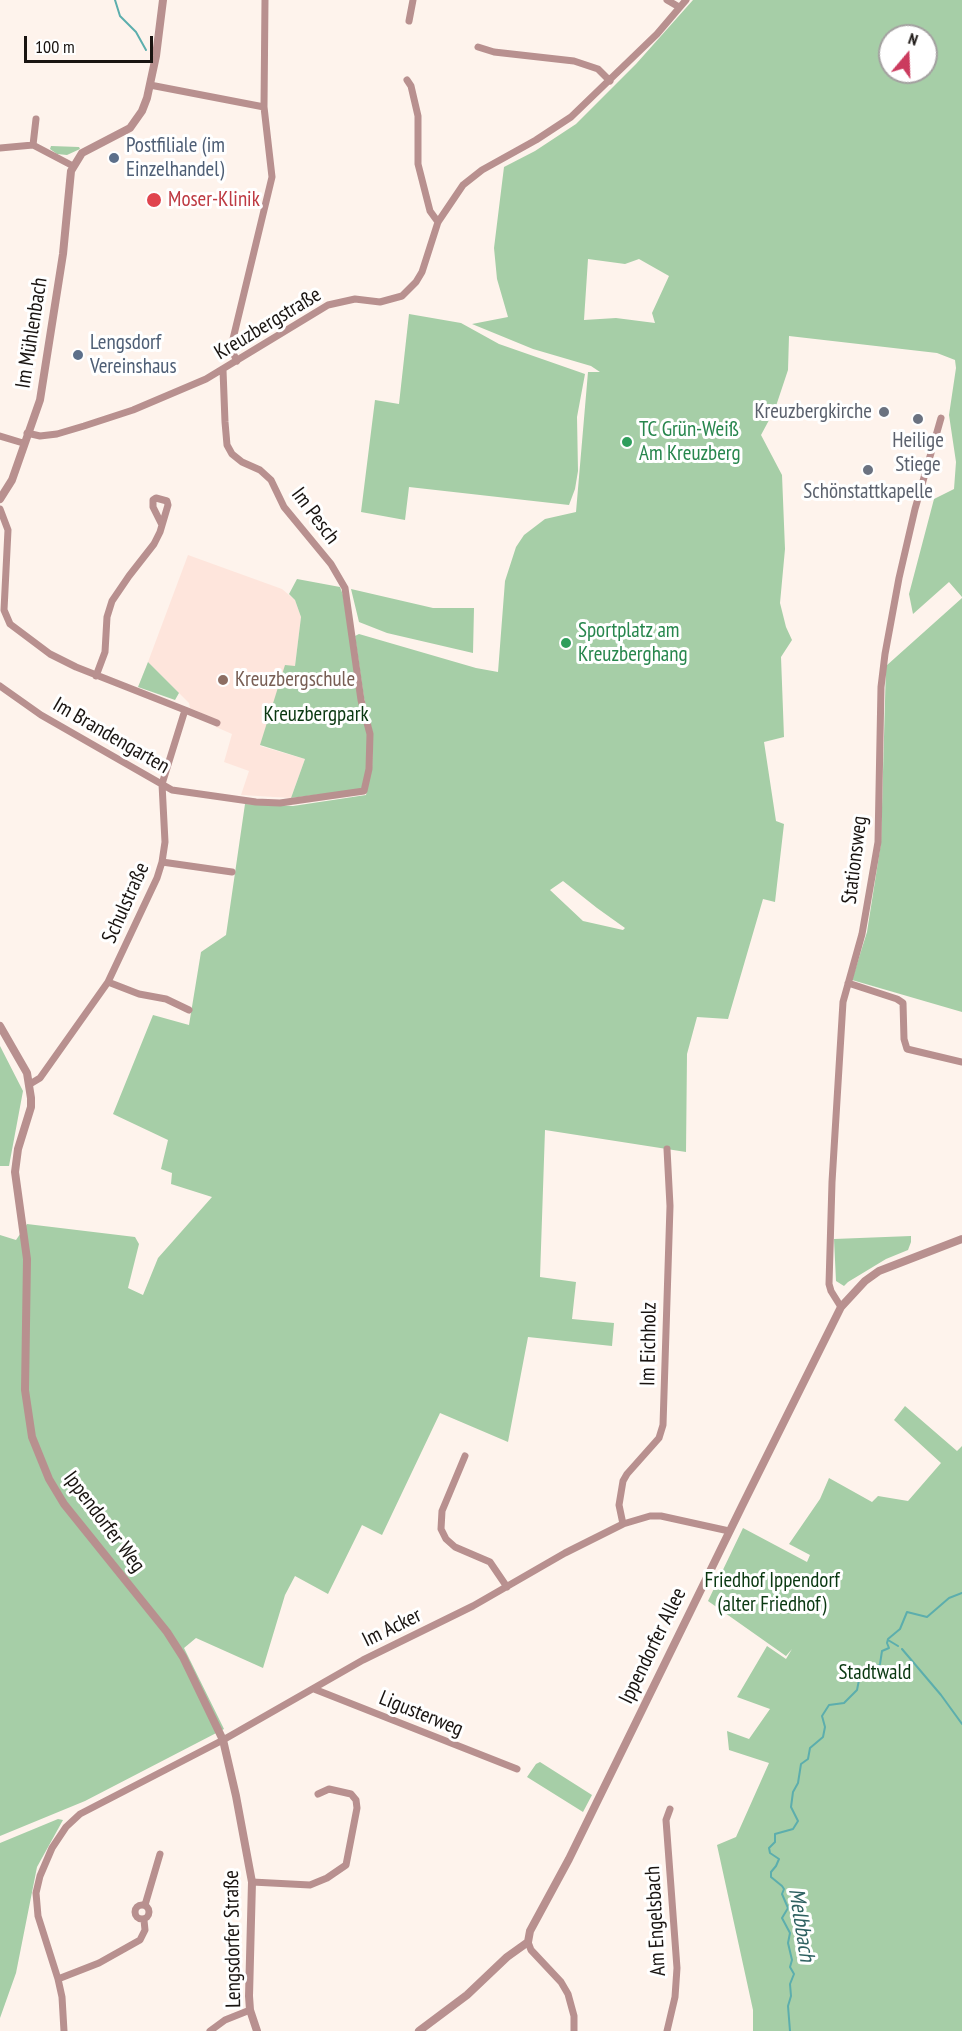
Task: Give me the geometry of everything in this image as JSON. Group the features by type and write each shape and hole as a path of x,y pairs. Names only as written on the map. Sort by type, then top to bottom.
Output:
{"street":[{"path":"0,148 33,145 73,166 77,158 87,150 130,128 142,111 150,85 163,0"},
{"path":"237,361 232,343 272,177 264,107 265,0"},
{"path":"410,21 413,0"},
{"path":"667,0 679,8"},
{"name":"Kreuzbergstraße","path":"27,433 40,436 57,434 133,410 223,370 328,305 356,299 380,302 402,296 422,272 438,222 463,185 482,170 560,125 610,81 657,34 686,0"},
{"path":"478,47 494,52 574,60 598,69 610,81"},
{"path":"407,80 411,86 418,116 418,164 430,211 438,222"},
{"path":"150,85 264,107"},
{"path":"33,145 36,119"},
{"name":"Im Mühlenbach","path":"0,499 12,480 23,443 40,400 62,260 69,178 73,166"},
{"name":"Im Pesch","path":"223,370 225,422 229,450 236,458 267,475 284,507 331,564 345,588 351,628"},
{"name":"Stationsweg","path":"841,1306 831,1292 829,1284 832,1182 843,1002 862,934 878,842 881,687 885,654 915,509 941,418"},
{"path":"0,436 23,443"},
{"path":"0,509 8,530 4,589 6,618 10,624 50,654 96,676 218,723"},
{"path":"96,676 105,652 107,617 112,601 154,544 162,525"},
{"name":"Im Brandengarten","path":"1,690 172,790 272,802 291,802 364,791 369,769 370,734 361,700 351,628"},
{"name":"Schulstraße","path":"30,1084 40,1078 108,982 157,878 162,862 165,829 162,784 185,710"},
{"path":"162,862 232,872"},
{"path":"108,982 139,994 166,999 189,1010"},
{"path":"848,983 903,1003 904,1040 907,1049 962,1062"},
{"name":"Ippendorfer Weg","path":"0,1026 23,1064 30,1084 31,1107 18,1149 15,1172 27,1259 25,1390 32,1437 49,1479 64,1504 167,1632 204,1698 223,1740"},
{"name":"Im Eichholz","path":"623,1524 619,1505 623,1482 627,1474 659,1438 665,1411 665,1337 670,1206 667,1149"},
{"name":"Ippendorfer Allee","path":"528,1942 530,1932 569,1859 841,1306 865,1281 879,1271 962,1239"},
{"path":"465,1456 442,1511 441,1529 446,1539 455,1547 490,1562 507,1587"},
{"name":"Im Acker","path":"58,1979 38,1916 36,1893 40,1876 52,1848 66,1827 80,1814 223,1740 368,1658 473,1606 565,1553 623,1524 639,1518 661,1516 729,1531"},
{"name":"Ligusterweg","path":"314,1689 517,1769"},
{"name":"Lengsdorfer Straße","path":"223,1740 252,1882 249,1989 250,2010 257,2031"},
{"path":"252,1882 310,1885 327,1878 346,1865 357,1808 356,1800 348,1793 329,1789 318,1794"},
{"name":"Am Engelsbach","path":"667,2031 675,1997 677,1968 666,1820 669,1809"},
{"path":"145,1905 160,1854"},
{"path":"144,1920 137,1918 135,1912 138,1906 145,1905"},
{"path":"144,1920 150,1913 149,1908 145,1905"},
{"path":"64,2031 64,2007 58,1979 99,1963 140,1940 145,1930 144,1920"},
{"path":"419,2031 528,1942 531,1950 561,1982 568,1994 574,2016 574,2031"},
{"path":"210,2031 225,2020 250,2010"}],"shaded area":[{"name":"Kreuzbergschule","path":"188,555 282,589 295,600 301,617 295,666 260,746 305,759 291,798 241,795 249,771 224,762 232,734 216,727 218,721 190,708 189,703 148,662"}],"green space":[{"path":"693,0 962,0 962,597 949,582 913,614 909,594 934,499 954,489 956,462 949,415 956,368 955,360 937,353 789,336 788,370 775,409 761,435 782,475 785,549 780,603 792,640 781,657 784,737 764,742 776,821 784,824 775,902 763,899 728,1019 697,1017 687,1054 686,1152 545,1130 540,1277 576,1282 572,1319 614,1323 612,1346 528,1337 508,1442 440,1413 382,1535 362,1525 328,1594 295,1576 285,1595 263,1668 196,1638 184,1648 224,1729 85,1801 0,1836 0,1235 16,1240 27,1224 135,1237 139,1244 128,1288 143,1295 158,1258 212,1197 171,1184 172,1173 161,1169 168,1140 113,1114 153,1015 189,1025 201,952 226,935 245,804 293,806 366,795 372,768 373,734 364,698 355,636 359,634 476,668 498,672 505,581 516,547 524,535 545,519 576,512 588,372 600,372 591,366 533,349 472,324 508,317 497,279 494,248 504,167 535,151 576,124 636,64","holes":["588,259 625,264 639,259 669,276 652,313 655,323 616,318 584,320","563,881 597,908 625,928 623,930 583,921 550,890"]},
{"path":"51,146 79,147 80,149 67,155 57,154 50,149"},
{"path":"409,314 461,323 499,344 585,374 577,417 578,471 569,505 409,487 405,520 361,512 375,400 399,404"},
{"name":"Kreuzbergpark","path":"297,579 340,587 343,595 359,701 368,734 367,769 363,789 291,798 305,759 260,745 285,665 295,666 301,617 295,600 289,594"},
{"path":"351,589 433,608 474,608 473,653 387,633 359,622"},
{"path":"962,598 962,1012 852,980 867,932 881,843 886,666"},
{"path":"148,662 179,693 175,700 138,687"},
{"path":"0,1046 23,1091 9,1166 0,1166"},
{"path":"911,1236 908,1250 886,1259 844,1286 836,1281 834,1239"},
{"name":"Stadtwald","path":"905,1406 957,1451 962,1446 962,2031 753,2031 753,2010 717,1845 736,1837 769,1763 729,1750 727,1731 749,1739 770,1709 737,1697 767,1646 786,1659 792,1649 786,1656 708,1601 743,1528 807,1562 810,1555 789,1544 820,1499 829,1478 872,1502 878,1496 908,1501 941,1463 894,1420"},
{"path":"540,1762 592,1795 583,1812 527,1777"},
{"path":"58,1819 63,1820 37,1867 16,1973 0,2018 0,1843"}],"waterway":[{"path":"115,0 120,16 136,32 146,50"},
{"name":"Melbbach","path":"790,2031 788,2006 791,1996 790,1984 794,1974 790,1967 792,1960 788,1943 790,1933 782,1918 788,1908 782,1894 784,1889 771,1877 771,1872 779,1859 770,1853 769,1848 775,1842 775,1834 793,1829 798,1821 791,1807 801,1764 808,1759 810,1748 823,1737 825,1727 822,1716 829,1705 844,1703 857,1690 859,1680 867,1668 877,1668 882,1651 889,1648 888,1639 900,1629 907,1612 927,1617 949,1598 962,1593"},
{"path":"888,1640 898,1646"},
{"path":"902,1649 962,1724"}],"place":[{"name":"Postfiliale (im Einzelhandel)","path":"114,158"},
{"name":"Moser-Klinik","path":"154,200"},
{"name":"Lengsdorf Vereinshaus","path":"78,355"},
{"name":"Kreuzbergkirche","path":"884,412"},
{"name":"Heilige Stiege","path":"918,419"},
{"name":"TC Grün-Weiß Am Kreuzberg","path":"627,442"},
{"name":"Schönstattkapelle","path":"868,470"},
{"name":"Sportplatz am Kreuzberghang","path":"566,643"},
{"name":"Kreuzbergschule","path":"223,680"}],"park label":[{"name":"Friedhof Ippendorf (alter Friedhof)","path":"772,1593"}]}
